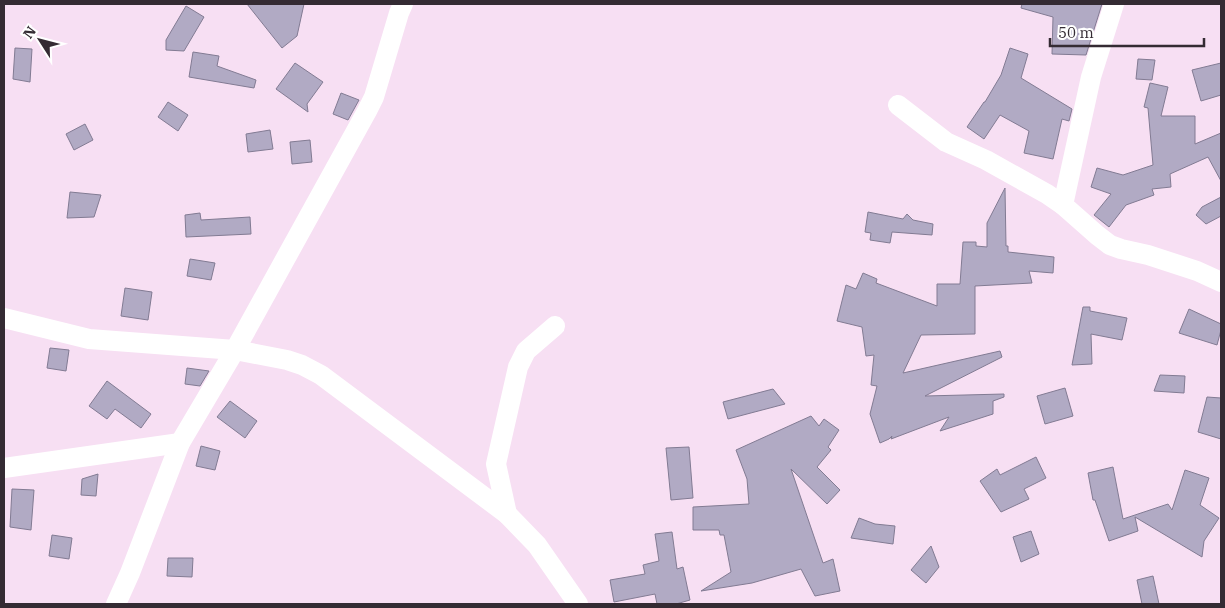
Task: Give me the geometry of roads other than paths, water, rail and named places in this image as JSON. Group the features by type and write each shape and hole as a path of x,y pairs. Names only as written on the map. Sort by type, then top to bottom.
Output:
{"street":[{"path":"116,604 130,573 180,442 235,350 374,97 403,4"},
{"path":"1063,205 1091,77 1114,4"},
{"path":"898,105 946,142 986,160 1047,194 1063,205 1097,236 1110,245 1197,270 1221,282"},
{"path":"4,318 89,339 235,350 287,360 302,365 321,375 507,514 537,545 578,604"},
{"path":"507,514 496,464 518,368 526,351 555,326"},
{"path":"4,468 180,442"}]}
